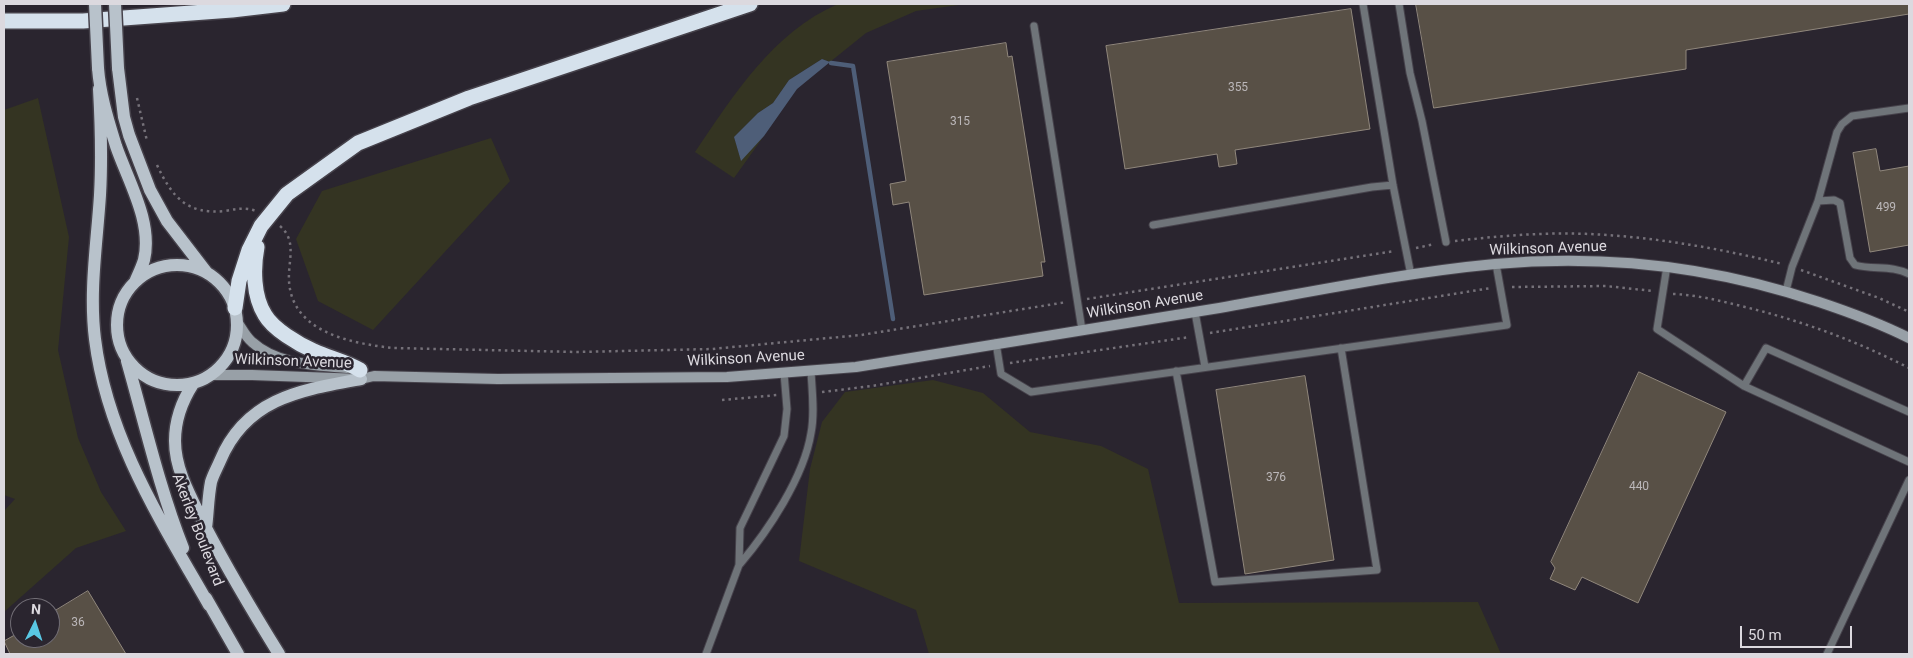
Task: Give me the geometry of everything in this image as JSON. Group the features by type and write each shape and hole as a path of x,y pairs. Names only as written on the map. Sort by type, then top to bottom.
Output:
{"highway":[{"path":"4,21 83,21 232,10 283,4"},
{"path":"235,308 239,281 260,219 287,194 358,142 469,98 750,4"},
{"path":"260,219 255,256 255,278 258,297 265,316 283,333 313,351 349,364 365,375"}],"main road":[{"path":"95,4 102,150 92,288 94,338 103,387 123,444 150,502 209,605"},
{"path":"99,89 116,145 141,214 145,237 144,260 135,282 124,297 118,316 118,336 124,354 137,370 154,381 173,385 193,384 211,375 222,366 231,354 236,339 238,323 235,308 229,293 207,273 167,221 150,190 124,117 118,68 115,4"},
{"path":"135,282 151,271 170,265 189,266 207,273"},
{"name":"Akerley Boulevard","path":"124,354 170,514 209,605 238,654"},
{"path":"206,528 212,482 226,447 244,423 265,407 292,394 308,388 365,375"},
{"name":"Akerley Boulevard","path":"193,384 184,398 176,420 175,442 178,463 188,494 238,588 279,654"}],"street":[{"name":"Wilkinson Avenue","path":"211,375 365,375 431,378 611,379 726,377 811,371 856,367 1411,275 1496,264 1590,260 1667,266 1710,273 1786,291 1846,311 1909,338"},
{"name":"Wilkinson Avenue","path":"238,323 250,341 267,353 295,362 365,375"}],"lane":[{"path":"1364,4 1393,185 1411,275"},
{"path":"1399,4 1410,73 1422,120 1446,242"},
{"path":"1034,26 1082,330"},
{"path":"1786,291 1792,266 1818,202 1837,132 1842,124 1852,116 1909,108"},
{"path":"1153,225 1393,185"},
{"path":"1818,202 1834,200 1840,204 1850,258 1855,266 1894,268 1909,274"},
{"path":"996,343 1001,374 1031,392 1506,325 1496,264"},
{"path":"1667,266 1657,329 1744,386 1909,462"},
{"path":"1195,312 1205,367"},
{"path":"1176,371 1215,582 1377,570 1341,348"},
{"path":"1744,386 1766,348 1909,412"},
{"path":"706,654 740,565 761,540 785,499 803,462 811,433 813,404 811,371"},
{"path":"740,565 740,528 784,436 787,409 784,373"},
{"path":"1827,654 1909,480"}],"path":[{"path":"136,94 150,150"},
{"path":"154,158 171,190 182,202 195,209 209,211 241,208 260,219"},
{"path":"278,224 285,230 292,250 290,286 298,310 324,332 343,340 367,345 392,348 577,352 712,349 851,335"},
{"path":"819,392 872,386 1471,290 1500,287 1606,286 1645,289 1719,301 1799,322 1846,339 1909,368"},
{"path":"722,400 786,394"}],"green space":[{"path":"838,4 966,4 916,11 866,33 830,62 822,59 789,80 773,103 758,113 734,137 741,160 764,136 734,178 695,152 724,109 774,48 815,16"},
{"path":"38,98 69,237 58,350 78,438 101,492 126,531 76,548 20,598 10,598 10,607 4,612 4,511 15,499 4,495 4,110"},
{"path":"491,138 510,181 373,330 318,301 296,239 322,191"},
{"path":"933,380 983,393 1030,432 1101,446 1148,469 1179,603 1478,602 1501,654 929,654 916,610 799,561 810,469 822,422 845,392"}],"water":[{"path":"822,59 830,62 797,89 764,136 741,161 734,137 758,113 773,103 789,80"}],"building":[{"path":"1416,4 1909,4 1909,14 1686,50 1686,69 1434,108"},
{"path":"1351,9 1370,129 1235,150 1237,164 1219,167 1217,154 1125,169 1106,46"},
{"path":"1006,43 1008,57 1012,56 1045,262 1041,262 1043,276 924,295 909,202 893,205 890,184 906,181 887,62"},
{"path":"1876,149 1880,171 1909,166 1909,245 1870,252 1853,153"},
{"path":"1639,372 1726,412 1638,603 1582,577 1575,590 1550,579 1555,568 1551,562"},
{"path":"1305,376 1334,560 1245,574 1216,390"},
{"path":"88,591 126,654 10,654 4,641 10,638 10,648 60,648 60,608"}],"waterway":[{"path":"831,63 853,66 893,319"}]}
